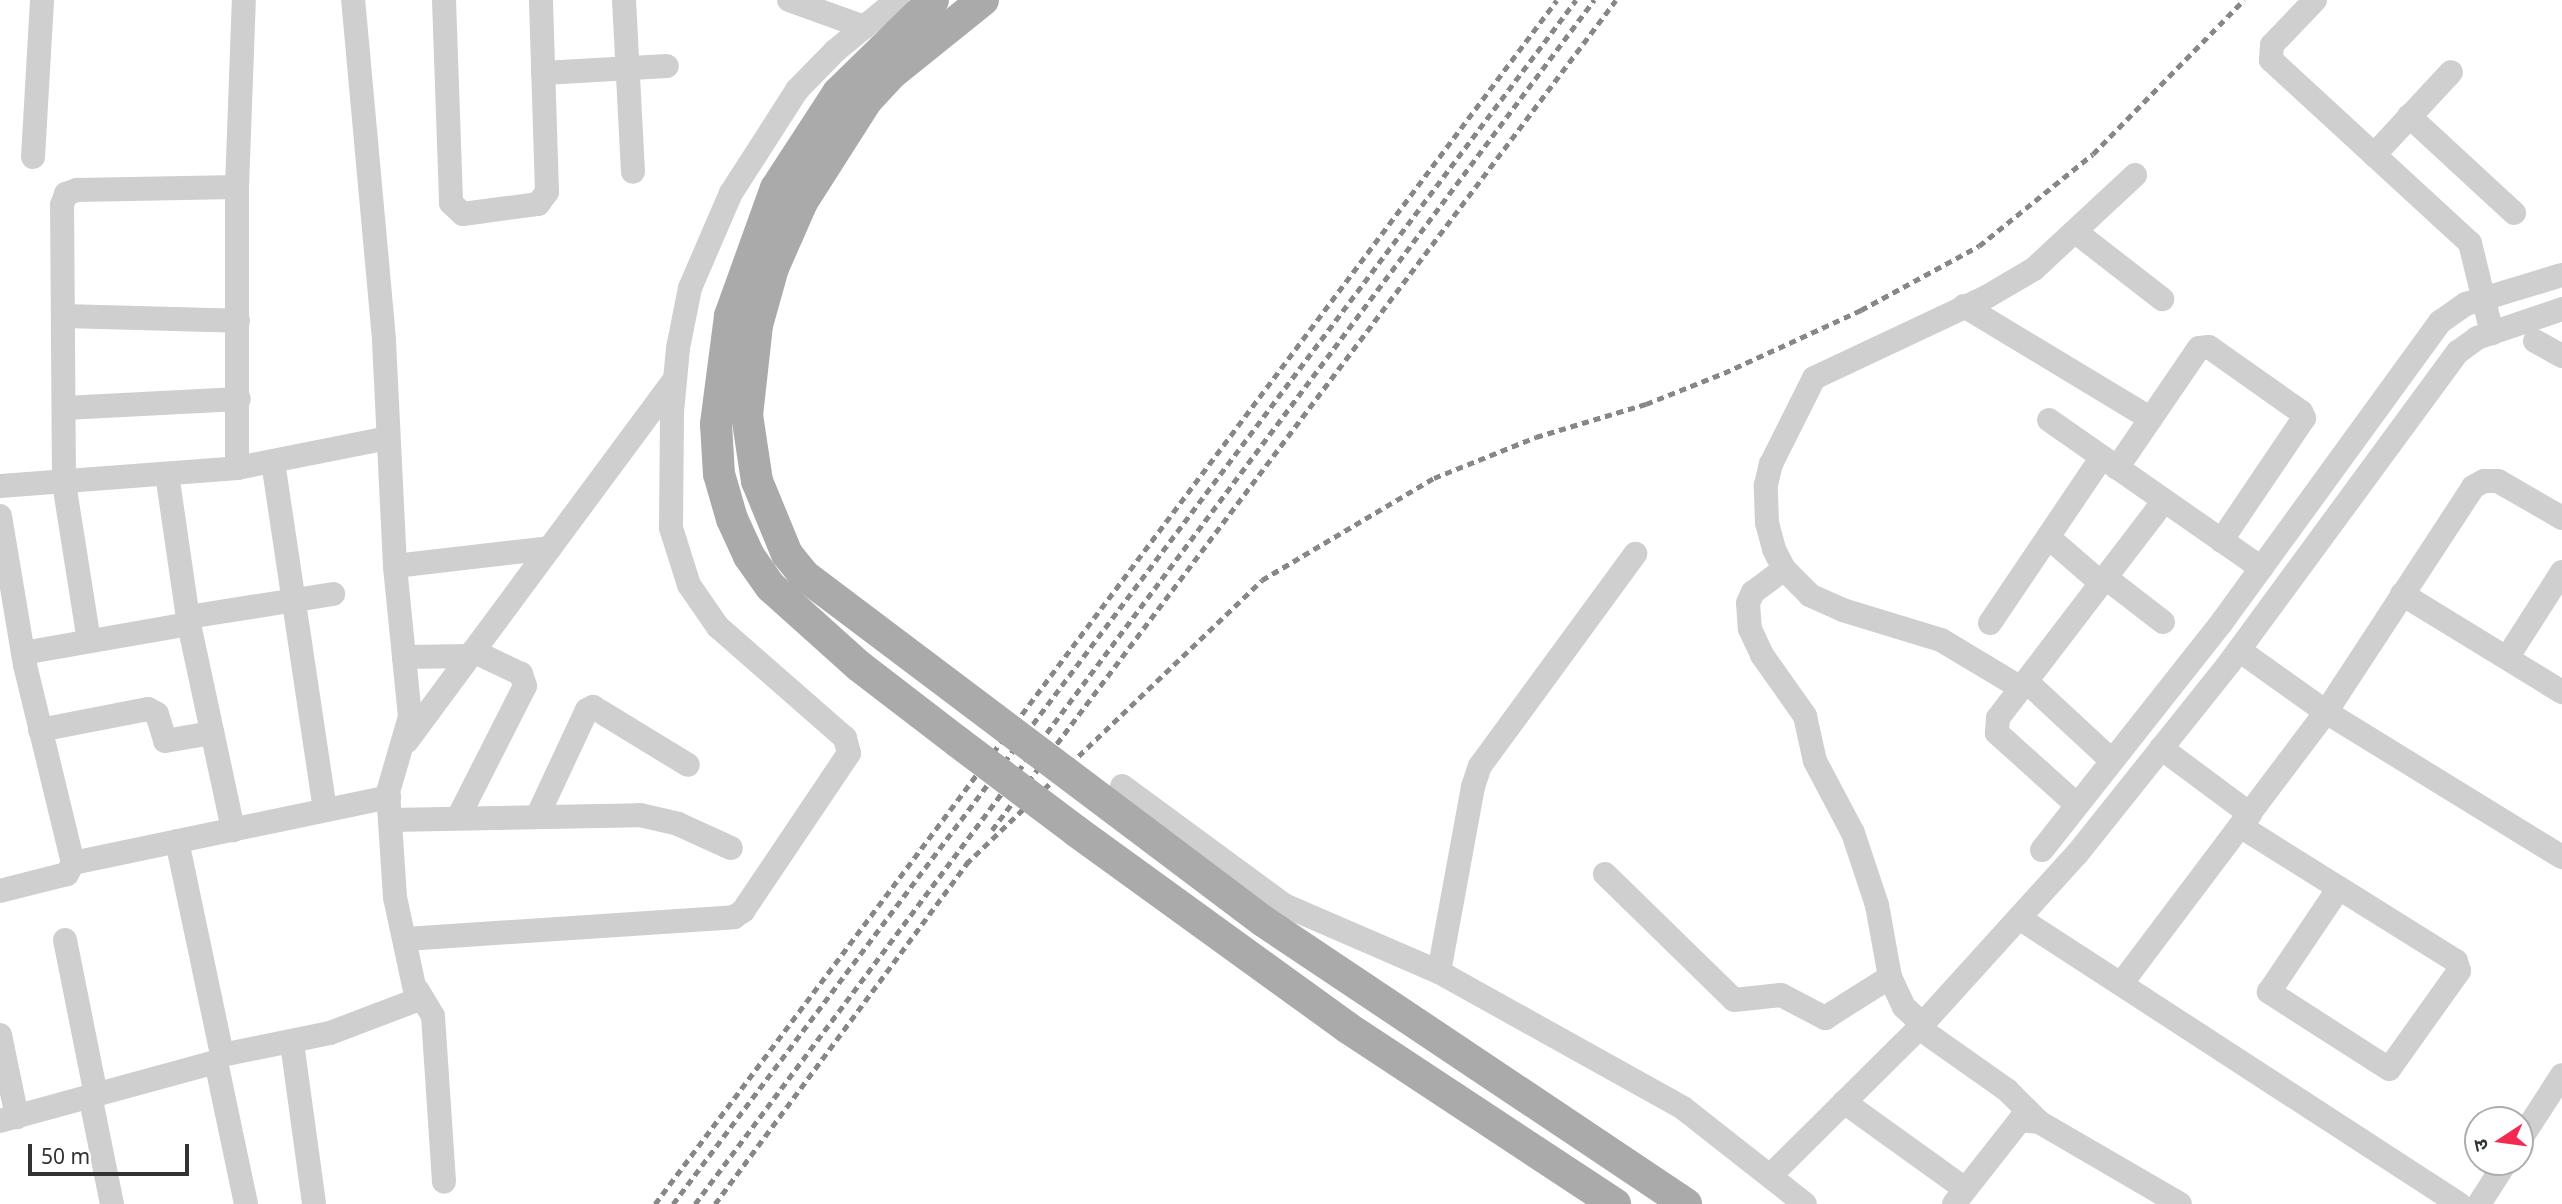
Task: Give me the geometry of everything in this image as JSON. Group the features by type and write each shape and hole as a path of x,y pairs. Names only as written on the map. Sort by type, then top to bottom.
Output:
{"main road":[{"path":"933,0 838,93 730,316 716,424 719,474 732,519 748,556 771,587 859,666 1076,831 1348,1028 1615,1204"},
{"path":"983,0 891,74 789,195 774,268 757,325 747,415 757,481 787,554 805,576 1263,921 1686,1204"}],"street":[{"path":"33,157 42,0"},
{"path":"237,468 237,187 244,0"},
{"path":"353,0 384,339 395,566 410,717 390,809 396,897 418,991 433,1017 444,1182"},
{"path":"444,0 451,203 455,211 463,214 538,204 543,199 541,0"},
{"path":"624,0 634,172"},
{"path":"789,0 864,27"},
{"path":"405,939 734,917 743,911 849,753 845,738 718,627 689,585 671,528 668,490 675,378 690,288 731,193 797,90 897,0"},
{"path":"2315,0 2272,45 2271,60 2470,243 2488,316"},
{"path":"543,73 667,66"},
{"path":"2374,155 2451,72"},
{"path":"2409,116 2514,212"},
{"path":"2112,761 2024,685 1941,640 1818,599 1784,569 1767,523 1766,485 1806,389 1823,371 1964,306 2034,269 2077,233 2135,175"},
{"path":"89,641 64,483 62,205 66,194 77,190 237,187"},
{"path":"2077,233 2162,299"},
{"path":"1771,1175 1844,1102 1915,1019 2019,918 2077,854 2161,748 2222,653 2488,316 2562,275"},
{"path":"1964,306 2151,419"},
{"path":"2042,850 2112,761 2222,653 2261,568 2440,322 2452,311 2488,316 2562,309"},
{"path":"64,316 238,321"},
{"path":"2535,341 2562,356"},
{"path":"1990,623 2048,537 2151,419 2204,345 2301,412 2304,425 2221,541"},
{"path":"405,744 675,378"},
{"path":"65,408 239,399"},
{"path":"2049,420 2261,568"},
{"path":"0,486 237,468 388,438"},
{"path":"273,462 291,600 325,810"},
{"path":"167,474 188,620 233,830"},
{"path":"2121,984 2326,712 2473,487 2484,481 2498,481 2562,518"},
{"path":"2077,805 1997,733 1998,718 2164,501"},
{"path":"0,516 15,657 40,730 73,863 67,874 0,891"},
{"path":"2048,537 2163,622"},
{"path":"395,566 550,548"},
{"path":"1439,972 1473,786 1480,766 1635,554"},
{"path":"1784,569 1754,592 1748,603 1750,629 1762,655 1800,704 1815,761 1853,833 1877,905 1890,976 1915,1019 2007,1090 2039,1122 2180,1204"},
{"path":"2507,658 2562,572"},
{"path":"2402,593 2562,692"},
{"path":"15,657 188,620 333,594"},
{"path":"2222,653 2326,712 2562,857"},
{"path":"404,657 472,654 521,674 526,686 458,818"},
{"path":"537,817 587,710 593,707 688,765"},
{"path":"40,730 148,709 157,713 165,741 212,733"},
{"path":"2161,748 2245,820 2339,888 2459,966 2389,1069 2269,992 2339,888"},
{"path":"1122,786 1284,905 1439,972 1683,1108 1805,1204"},
{"path":"73,863 325,810 390,809 458,818 660,818 731,848"},
{"path":"177,841 247,1204"},
{"path":"1605,874 1734,1000 1781,995 1825,1018 1890,976"},
{"path":"2019,918 2459,1204"},
{"path":"65,940 112,1204"},
{"path":"0,1035 9,1119 219,1058 292,1043 413,1005 418,991"},
{"path":"292,1043 314,1204"},
{"path":"2534,1122 2558,1091"},
{"path":"1844,1102 1959,1196 2020,1119 2039,1122"},
{"path":"2479,1204 2497,1176"}],"railway":[{"path":"655,1204 1557,0"},
{"path":"673,1204 1576,0"},
{"path":"695,1204 1594,0"},
{"path":"992,830 1616,0"},
{"path":"966,864 1262,580 1434,478 1536,437 1646,404 1724,373 1861,310 1979,246 2093,154 2244,0"},
{"path":"715,1204 971,858"}]}
